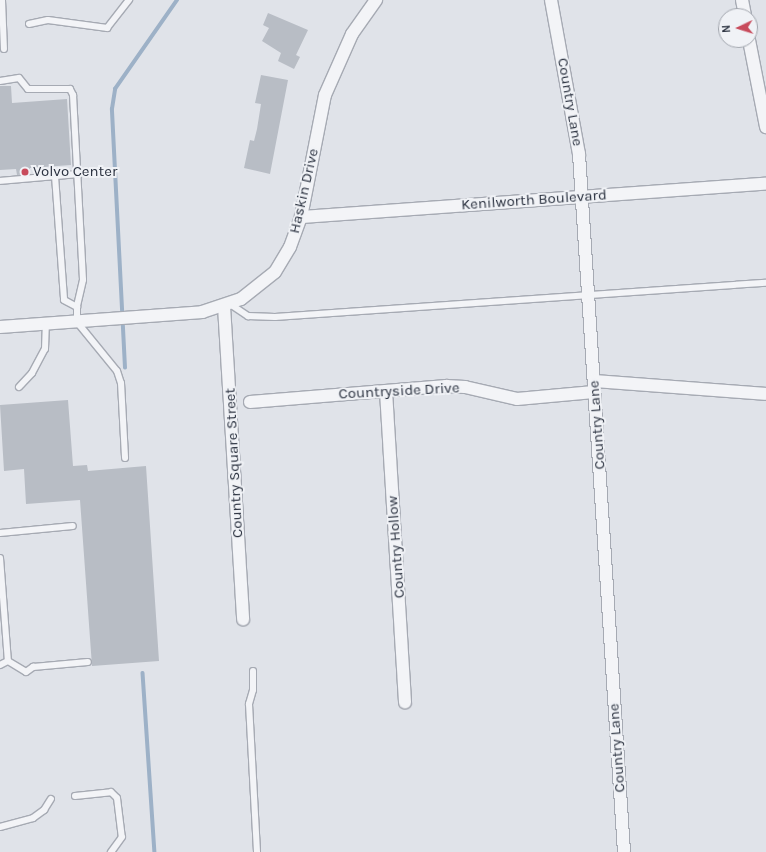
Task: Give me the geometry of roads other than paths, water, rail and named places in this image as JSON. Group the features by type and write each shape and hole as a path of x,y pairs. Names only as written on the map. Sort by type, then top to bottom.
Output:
{"street":[{"name":"Haskin Drive","path":"0,327 202,312 227,305 251,293 275,272 290,248 301,217 325,95 352,34 376,0"},
{"name":"Country Lane","path":"551,0 579,154 624,852"},
{"path":"751,48 766,127"},
{"name":"Kenilworth Boulevard","path":"301,217 766,184"},
{"name":"Country Square Street","path":"227,305 243,619"},
{"name":"Countryside Drive","path":"250,402 386,391 465,387 517,399 594,386 766,394"},
{"name":"Country Hollow","path":"386,391 405,702"}],"lane":[{"path":"2,0 4,49"},
{"path":"29,24 48,20 107,28 129,0"},
{"path":"0,81 19,78 28,89 70,90 76,116 83,280 77,307 77,322 117,371 121,383 125,458"},
{"path":"0,181 79,174"},
{"path":"55,176 64,300 77,307"},
{"path":"227,305 248,316 275,317 766,284"},
{"path":"19,386 32,373 45,349 46,324"},
{"path":"0,532 73,526"},
{"path":"0,558 8,661"},
{"path":"8,661 26,672 33,667 88,662"},
{"path":"0,665 8,661"},
{"path":"253,671 253,690 249,704 251,767 257,852"},
{"path":"75,796 110,792 117,798 122,838 111,852"},
{"path":"0,827 32,818 44,810 51,799"}],"waterway":[{"path":"125,368 112,109 115,89 177,0"},
{"path":"143,673 155,852"}],"place":[{"name":"Volvo Center","path":"25,172"}]}
